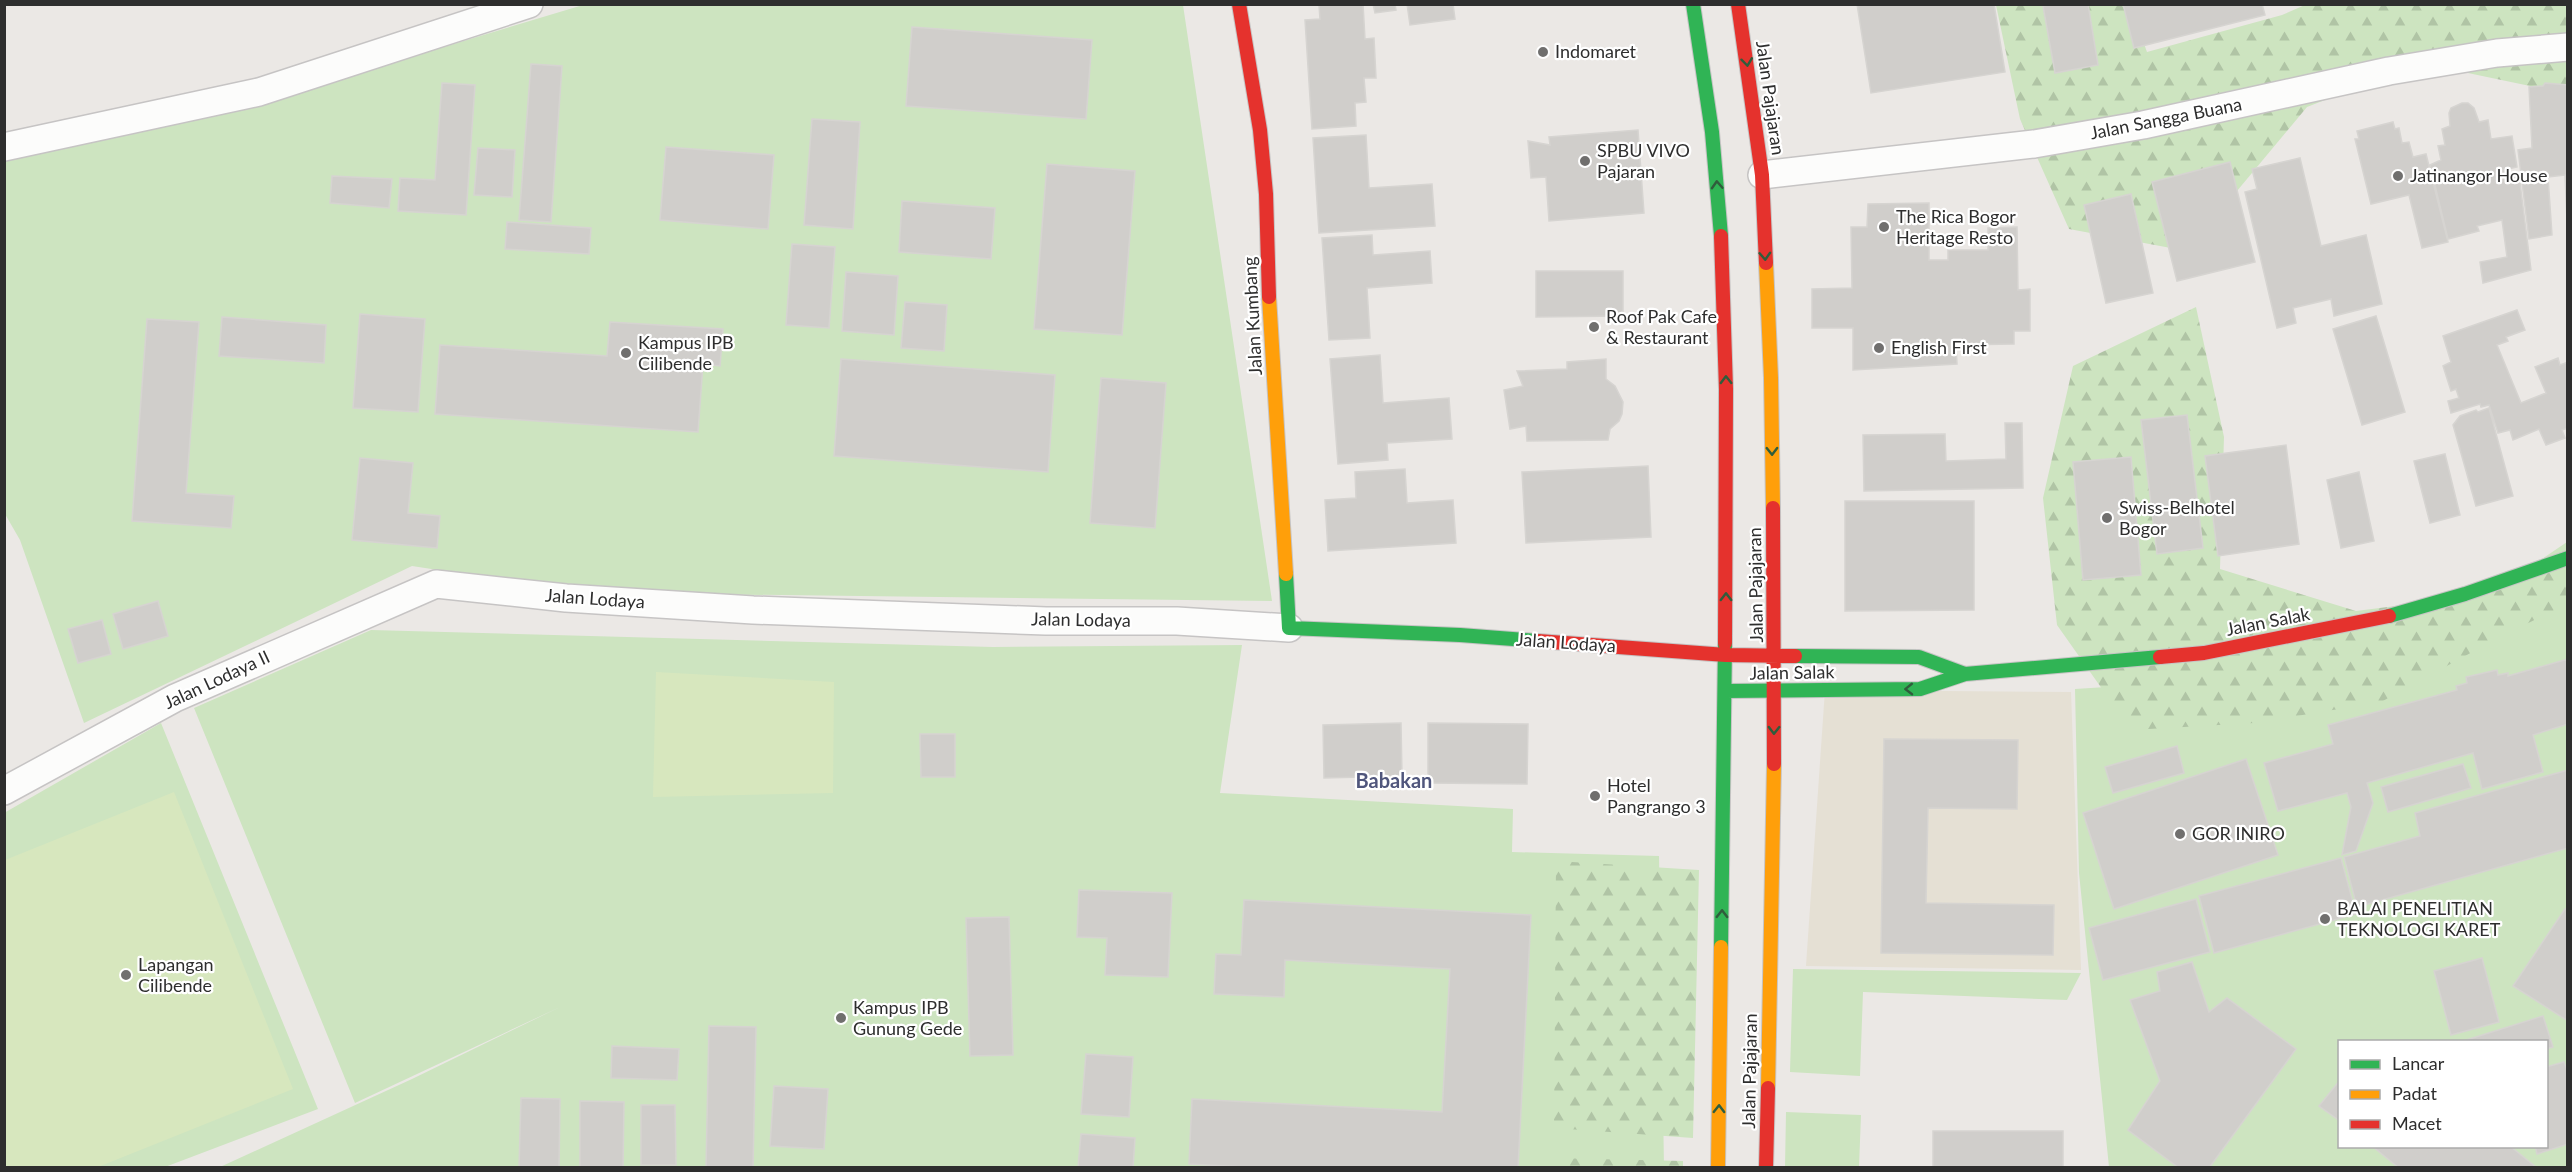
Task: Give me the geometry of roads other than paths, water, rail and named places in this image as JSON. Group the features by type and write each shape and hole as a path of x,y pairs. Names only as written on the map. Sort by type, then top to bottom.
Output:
{"main road":[{"name":"Jalan Kumbang","path":"1239,4 1249,51 1268,208 1267,258 1288,628"},
{"name":"Jalan Pajajaran","path":"1693,4 1701,44 1718,202 1726,379 1726,655 1719,1167"},
{"name":"Jalan Pajajaran","path":"1738,4 1762,175 1771,378 1775,692 1766,1167"},
{"name":"Jalan Salak","path":"1725,691 1920,689 1965,674 2204,653 2391,616 2465,594 2568,558"},
{"name":"Jalan Lodaya","path":"1288,628 1460,635 1726,655"},
{"name":"Jalan Salak","path":"1726,655 1919,657 1965,674"}],"street":[{"path":"4,147 259,92 529,4"},
{"name":"Jalan Sangga Buana","path":"1762,175 2034,144 2143,125 2389,71 2497,53 2568,47"},
{"name":"Jalan Lodaya","path":"436,584 567,598 753,610 1046,621 1177,621 1288,628"},
{"name":"Jalan Lodaya II","path":"4,791 175,698 436,584"}],"place":[{"name":"Indomaret","path":"1543,52"},
{"name":"SPBU VIVO Pajaran","path":"1585,161"},
{"name":"Jatinangor House","path":"2398,176"},
{"name":"The Rica Bogor Heritage Resto","path":"1884,227"},
{"name":"Roof Pak Cafe & Restaurant","path":"1594,327"},
{"name":"English First","path":"1879,348"},
{"name":"Kampus IPB Cilibende","path":"626,353"},
{"name":"Swiss-Belhotel Bogor","path":"2107,518"},
{"name":"Hotel Pangrango 3","path":"1595,796"},
{"name":"GOR INIRO","path":"2180,834"},
{"name":"BALAI PENELITIAN TEKNOLOGI KARET","path":"2325,919"},
{"name":"Lapangan Cilibende","path":"126,975"},
{"name":"Kampus IPB Gunung Gede","path":"841,1018"}],"district":[{"name":"Babakan","path":"1394,781"}]}
